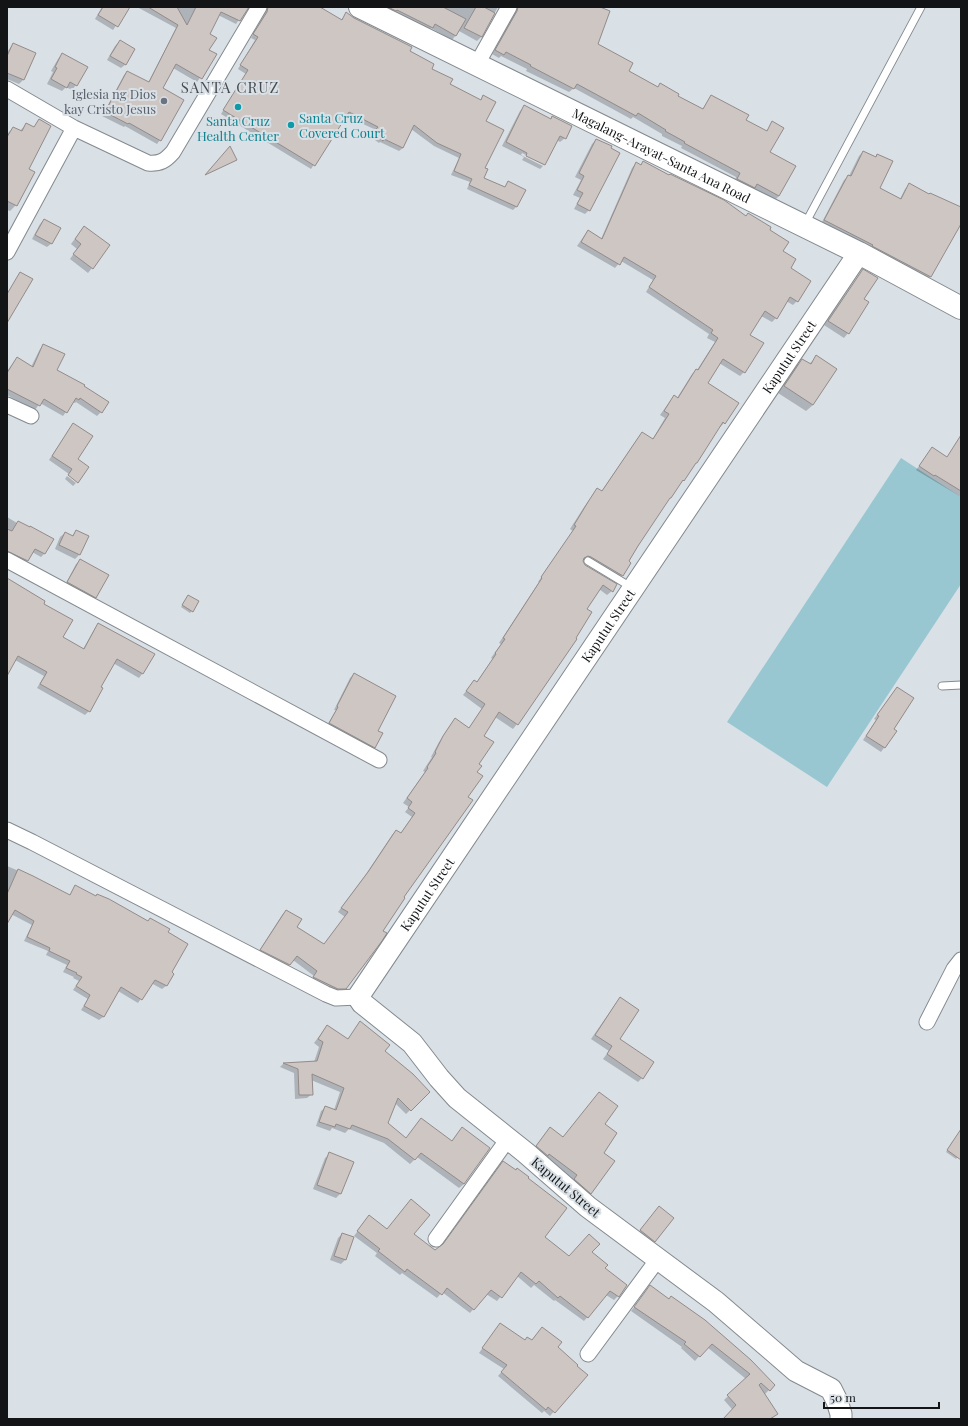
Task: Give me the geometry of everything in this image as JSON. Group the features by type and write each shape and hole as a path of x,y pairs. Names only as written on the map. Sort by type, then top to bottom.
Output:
{"main road":[{"name":"Magalang-Arayat-Santa Ana Road","path":"360,7 859,253 960,306"}],"street":[{"path":"7,89 74,128 148,163 155,164 166,160 173,152 259,7"},
{"path":"477,64 509,7"},
{"path":"7,252 74,128"},
{"name":"Kaputut Street","path":"841,1419 837,1401 830,1389 796,1371 716,1302 588,1207 457,1098 438,1078 412,1043 362,1003 358,997 859,253"},
{"path":"7,405 31,416"},
{"path":"7,560 379,760"},
{"path":"7,830 326,994 336,998 358,997"},
{"path":"927,1022 954,969 961,960"},
{"path":"436,1239 508,1139"},
{"path":"588,1354 658,1259"}],"lane":[{"path":"804,226 922,7"},
{"path":"588,561 633,588"},
{"path":"942,686 961,684"}],"water":[{"path":"901,458 961,497 961,584 827,787 727,722"}],"building":[{"path":"103,7 130,7 118,27 98,15"},
{"path":"148,7 177,7 187,25 196,7 249,7 240,21 221,12 210,34 217,38 209,50 217,54 202,79 176,64 163,88 184,100 161,141 129,123 128,124 105,112 127,71 149,82 178,25"},
{"path":"268,7 320,7 342,20 346,12 354,18 412,47 410,51 434,64 432,69 453,79 450,84 481,100 483,95 496,102 486,121 504,130 485,168 488,169 484,178 505,187 508,181 526,190 517,207 469,185 472,179 454,171 461,154 437,143 414,125 403,148 384,139 383,141 373,133 378,127 349,112 315,166 223,110 248,70 240,65 258,37 253,34 267,12"},
{"path":"388,7 443,7 466,19 456,36 435,24 433,28"},
{"path":"476,7 484,7 495,13 482,37 464,28"},
{"path":"518,7 600,7 610,11 598,44 633,63 629,71 658,87 660,83 679,94 678,96 703,109 711,95 749,115 746,120 767,131 772,121 784,128 770,152 796,166 779,196 757,184 755,188 737,179 740,173 684,143 685,142 638,113 636,116 577,84 574,89 506,52 504,55 495,50"},
{"path":"120,40 135,49 126,65 110,56"},
{"path":"13,43 36,53 24,80 7,73 7,56"},
{"path":"62,53 88,67 77,86 70,82 67,88 51,79 57,68 55,67"},
{"path":"524,105 551,119 552,116 572,126 566,139 560,136 545,165 526,156 527,153 506,142"},
{"path":"39,119 51,126 29,169 35,172 17,206 7,201 7,137 13,127 22,131 26,123 34,127"},
{"path":"596,139 612,146 611,148 620,153 590,211 577,204 583,193 577,190 584,176 579,173"},
{"path":"230,146 237,160 205,175"},
{"path":"863,151 876,157 877,154 893,161 880,188 901,199 909,183 929,194 930,193 961,207 961,224 931,277 824,220 848,175 851,176"},
{"path":"643,161 669,175 670,174 724,200 746,216 748,213 771,227 770,230 789,242 783,251 796,259 791,268 811,281 798,302 790,297 777,319 765,311 750,335 764,343 745,373 723,359 708,383 739,403 725,424 723,422 697,463 670,498 638,546 629,561 631,563 623,576 591,557 588,556 584,558 583,561 585,565 617,584 613,592 603,585 587,609 592,612 576,638 577,639 518,725 499,712 484,736 494,742 479,764 482,766 477,772 483,776 468,797 473,800 404,897 405,898 383,931 387,933 382,941 346,989 338,989 313,977 317,971 297,956 290,965 260,950 286,910 302,919 297,927 324,944 348,912 341,908 368,872 396,830 401,833 415,813 408,808 412,802 407,798 428,768 427,767 436,753 435,752 443,736 455,718 469,728 485,704 466,691 474,680 477,682 496,654 495,653 505,639 503,638 542,578 541,577 576,526 574,525 597,488 602,491 642,432 653,439 669,414 664,411 674,395 678,398 718,338 711,333 713,330 649,287 656,276 624,257 620,265 581,242 588,230 602,239 636,162 641,165"},
{"path":"44,219 61,228 52,244 35,235"},
{"path":"84,226 110,245 93,269 73,254 81,244 75,239"},
{"path":"863,269 878,278 864,299 869,302 849,334 828,321"},
{"path":"20,272 33,279 7,323 7,294"},
{"path":"43,344 65,354 57,370 85,385 84,386 109,402 102,413 80,398 79,400 76,398 67,413 44,399 40,406 7,389 7,373 17,357 33,367"},
{"path":"816,355 837,369 813,405 784,386 802,359 811,364"},
{"path":"73,423 93,436 78,459 89,467 78,483 68,475 72,469 52,456"},
{"path":"961,435 961,491 919,466 932,447 947,457"},
{"path":"18,521 54,539 45,554 35,549 28,561 7,551 7,529 12,531"},
{"path":"76,530 89,536 80,555 59,545 65,532 73,536"},
{"path":"80,559 109,575 96,598 67,582"},
{"path":"7,578 45,601 44,604 73,620 63,637 84,649 98,623 155,654 143,674 117,659 101,687 103,688 90,712 40,684 47,672 18,656 7,676"},
{"path":"188,595 199,601 193,612 182,605"},
{"path":"354,673 396,696 378,731 383,733 375,748 329,723"},
{"path":"897,687 914,698 894,729 897,731 885,748 866,736 879,716 877,715"},
{"path":"18,869 70,895 75,885 96,896 97,894 109,899 148,921 150,918 170,929 168,932 188,944 172,972 174,974 167,986 155,980 142,1000 121,987 104,1017 84,1006 90,995 76,986 82,977 66,968 70,961 49,951 50,948 27,937 34,921 15,910 7,924 7,894"},
{"path":"620,997 639,1010 620,1039 654,1062 643,1079 607,1054 612,1046 595,1035"},
{"path":"360,1021 390,1045 385,1051 413,1074 430,1092 411,1111 398,1098 388,1123 406,1138 421,1118 452,1141 462,1127 490,1148 464,1184 421,1153 415,1160 388,1139 352,1125 350,1129 336,1124 335,1127 319,1122 325,1106 336,1110 344,1088 312,1074 313,1095 299,1095 298,1069 283,1063 317,1061 323,1042 318,1039 327,1025 348,1039"},
{"path":"599,1092 618,1106 605,1124 617,1133 604,1153 615,1161 591,1194 574,1179 577,1175 549,1154 548,1156 536,1146 550,1127 563,1137"},
{"path":"961,1129 961,1160 947,1150"},
{"path":"329,1152 354,1162 341,1194 317,1185"},
{"path":"503,1161 516,1170 517,1168 567,1208 545,1237 569,1256 589,1234 600,1244 592,1252 608,1265 605,1268 627,1285 619,1297 610,1291 588,1318 560,1296 558,1298 539,1281 536,1284 521,1272 502,1298 491,1290 474,1310 447,1288 442,1295 407,1269 405,1272 378,1251 380,1249 357,1231 369,1215 387,1229 411,1199 430,1215 414,1234 435,1250 443,1244"},
{"path":"659,1206 674,1218 655,1242 640,1230"},
{"path":"342,1233 354,1237 346,1260 334,1256"},
{"path":"650,1285 669,1299 671,1296 705,1320 751,1360 775,1385 770,1391 761,1383 759,1385 778,1414 770,1419 723,1419 736,1405 727,1395 750,1374 712,1344 700,1357 684,1344 686,1342 634,1307"},
{"path":"500,1323 525,1340 527,1337 532,1340 542,1327 562,1342 558,1347 588,1375 555,1413 548,1407 546,1410 501,1372 507,1365 482,1348"}],"place":[{"name":"Iglesia ng Dios kay Cristo Jesus","path":"164,101"},
{"name":"Santa Cruz Health Center","path":"238,107"},
{"name":"Santa Cruz Covered Court","path":"291,125"}],"district":[{"name":"SANTA CRUZ","path":"230,88"}]}
